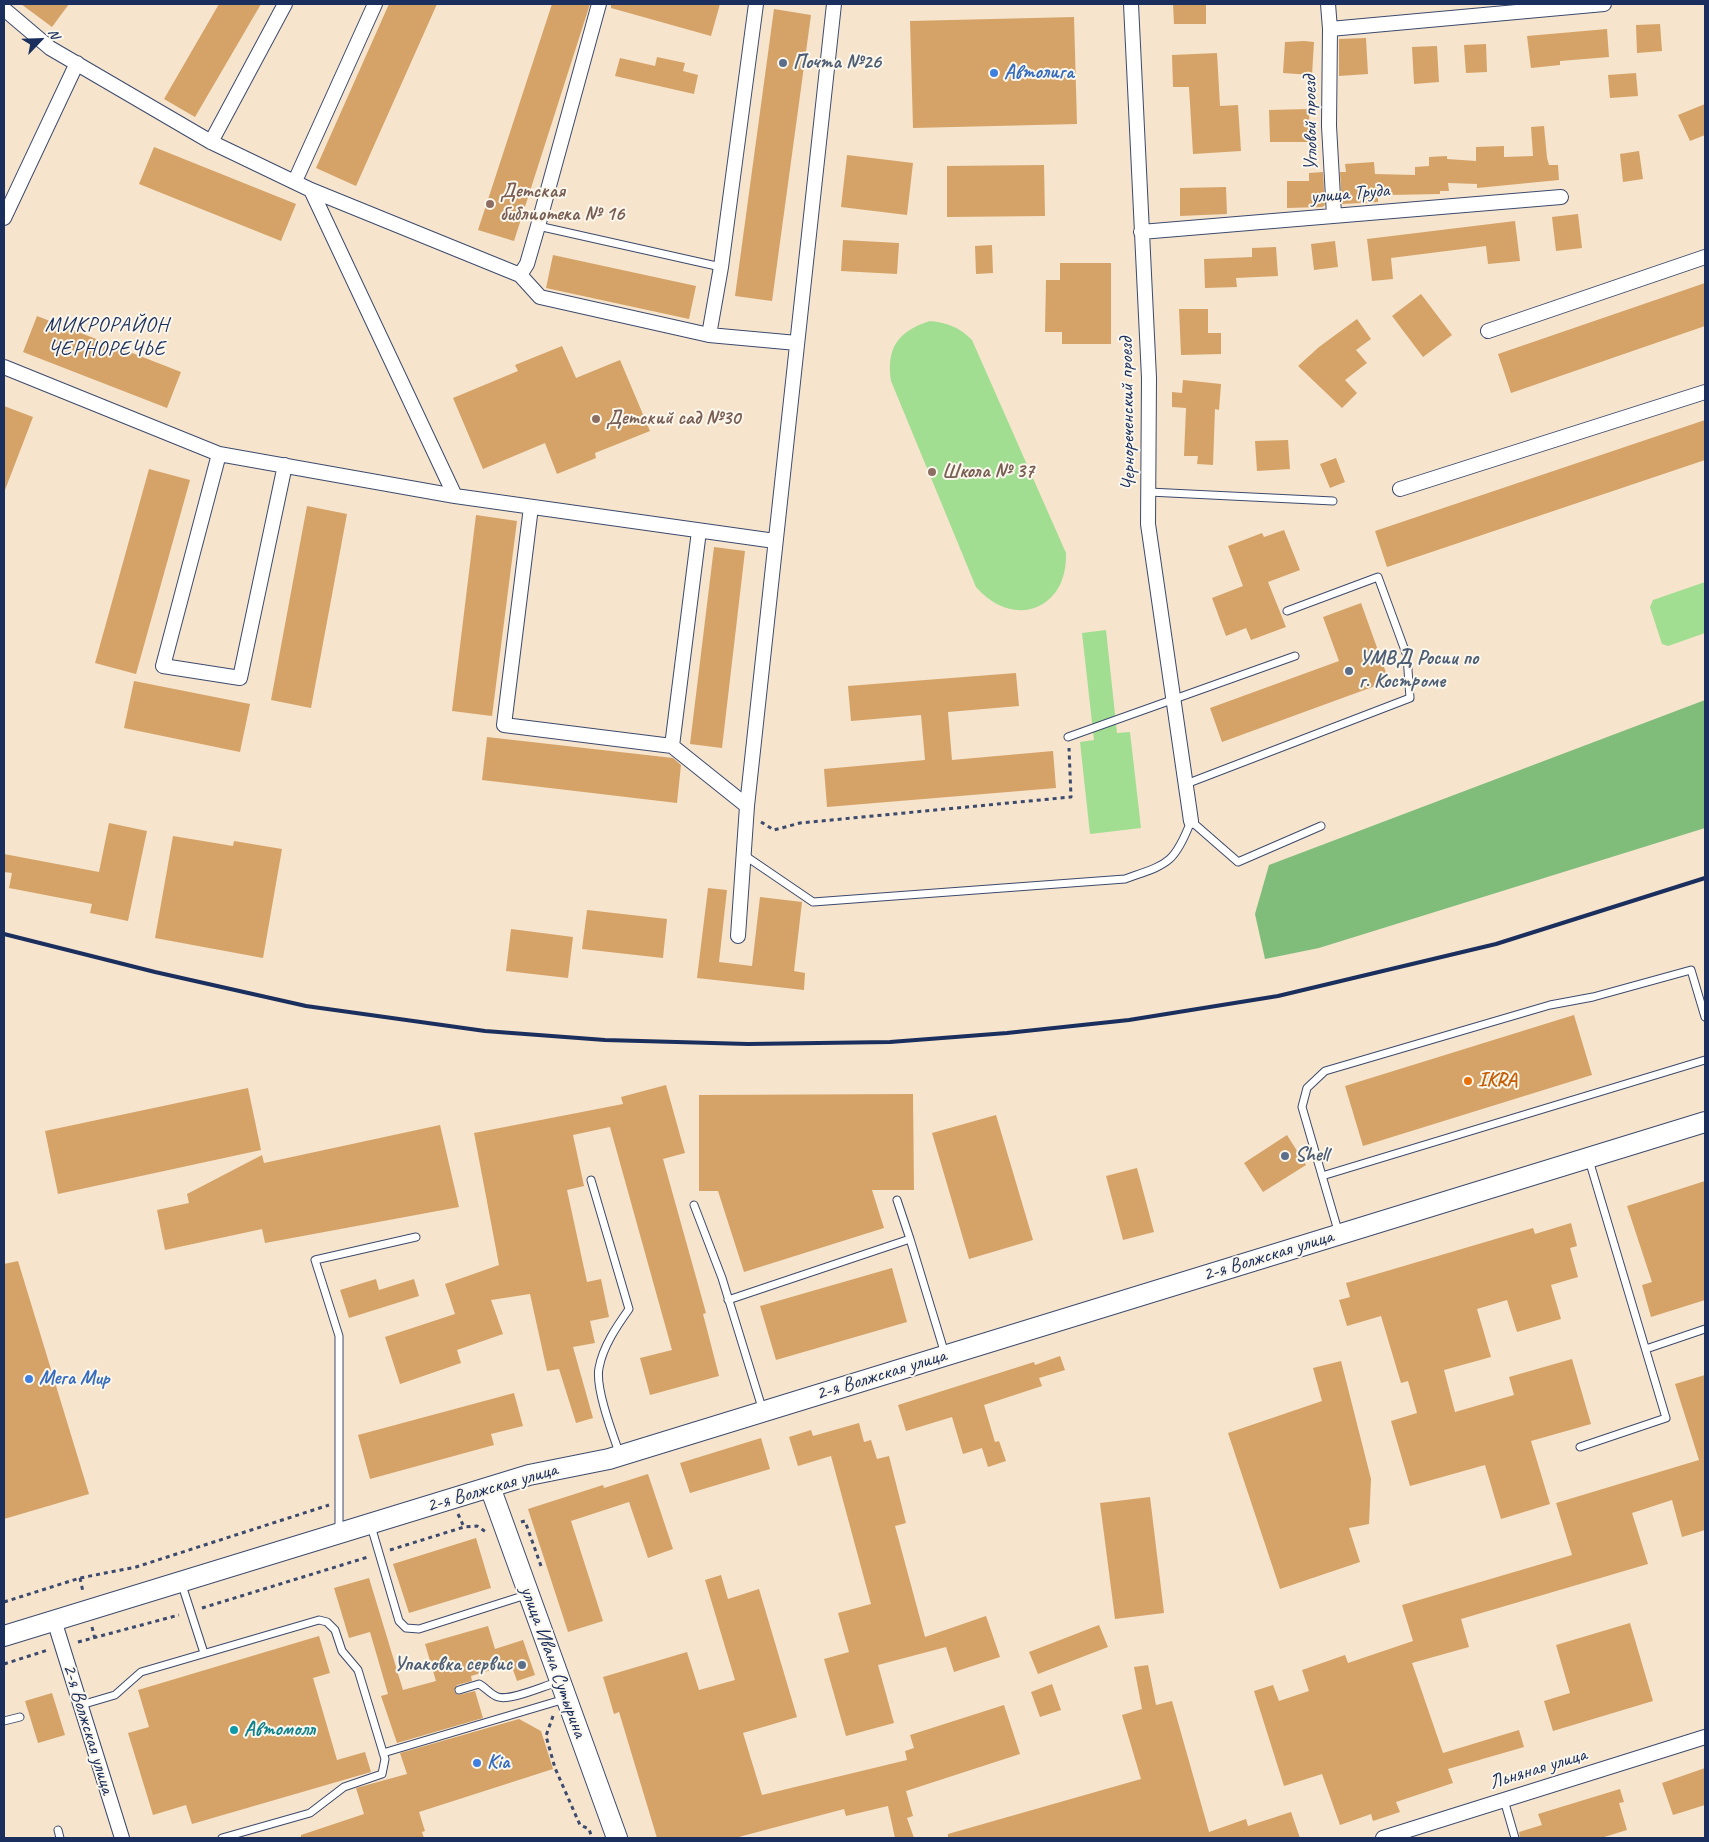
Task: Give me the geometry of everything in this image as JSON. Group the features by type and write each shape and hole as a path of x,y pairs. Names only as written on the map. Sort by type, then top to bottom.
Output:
{"street":[{"path":"211,142 285,4"},
{"path":"295,181 375,4"},
{"path":"520,276 527,264 599,4"},
{"path":"710,335 721,267 756,4"},
{"path":"738,936 748,806 775,541 834,4"},
{"name":"Чернореченский проезд","path":"1131,4 1149,378 1148,524 1192,821"},
{"name":"Угловой проезд","path":"1328,4 1330,29 1329,126 1334,216"},
{"path":"1330,29 1604,4"},
{"path":"4,9 50,48 211,142 311,190 520,276 540,297 710,335 797,343"},
{"path":"4,218 77,63"},
{"path":"311,190 455,496"},
{"name":"улица Труда","path":"1142,232 1561,197"},
{"path":"1488,331 1705,257"},
{"path":"4,367 219,454 455,496 775,541"},
{"path":"1400,489 1705,392"},
{"path":"219,454 162,666 240,678 285,465"},
{"path":"531,507 504,725 672,746 748,806"},
{"path":"672,746 699,530"},
{"name":"2-я Волжская улица","path":"4,1636 529,1474 620,1455 1705,1122"},
{"name":"улица Ивана Сутырина","path":"490,1486 616,1838"},
{"name":"2-я Волжская улица","path":"54,1620 122,1838"},
{"name":"Льняная улица","path":"1383,1838 1705,1737"}],"lane":[{"path":"538,226 721,267"},
{"path":"1149,492 1332,500"},
{"path":"1186,784 1410,698 1407,656 1378,577 1287,611"},
{"path":"1068,738 1294,656"},
{"path":"744,855 813,902 1125,879 1165,864 1181,846 1192,821 1238,862 1321,826"},
{"path":"1339,1234 1302,1108 1307,1088 1324,1071 1550,1005 1593,997 1691,970 1705,1017"},
{"path":"1322,1176 1705,1060"},
{"path":"1580,1448 1666,1418 1588,1158"},
{"path":"591,1180 628,1309 612,1333 598,1369 604,1406 620,1455"},
{"path":"898,1200 945,1355"},
{"path":"694,1205 728,1300 763,1411"},
{"path":"339,1533 340,1336 315,1260 416,1237"},
{"path":"728,1300 910,1239"},
{"path":"1646,1349 1705,1329"},
{"path":"370,1523 399,1621 406,1628 419,1629 529,1594"},
{"path":"181,1582 204,1653"},
{"path":"81,1705 115,1695 141,1672 319,1620 327,1622 335,1630 342,1651 358,1670 385,1759 382,1774 344,1787 310,1813 222,1838"},
{"path":"459,1690 479,1684 488,1688 495,1696 505,1698 564,1690"},
{"path":"383,1753 564,1690"},
{"path":"4,1721 20,1717"},
{"path":"1504,1800 1516,1838"},
{"path":"58,1830 60,1838"}],"path":[{"path":"748,806 760,821 774,830 800,823 1071,797 1068,738"},
{"path":"4,1602 80,1578 136,1567 332,1504"},
{"path":"458,1513 464,1527"},
{"path":"80,1578 84,1595"},
{"path":"92,1626 95,1639"},
{"path":"4,1664 48,1650"}],"green space":[{"path":"930,321 953,326 972,340 1066,553 1064,573 1058,588 1048,600 1036,608 1021,610 1006,608 991,600 976,587 891,381 890,359 897,342 910,330"},
{"path":"1705,582 1705,633 1668,646 1662,644 1650,607 1653,600"},
{"path":"1106,630 1117,733 1130,732 1141,828 1090,834 1080,742 1094,740 1082,633"},
{"path":"1705,700 1705,828 1319,948 1265,959 1255,914 1269,865"}],"building":[{"path":"21,4 69,4 52,27"},
{"path":"219,4 261,4 195,117 164,99"},
{"path":"389,4 437,4 356,186 316,168"},
{"path":"552,4 590,4 514,241 478,230"},
{"path":"611,4 720,4 711,36 611,8"},
{"path":"1173,4 1206,4 1206,24 1174,24"},
{"path":"774,9 811,15 772,301 735,296"},
{"name":"Автолига","path":"1074,17 1077,124 913,128 910,21"},
{"path":"1660,24 1662,51 1637,53 1636,25"},
{"path":"1607,29 1609,57 1560,61 1560,65 1531,68 1527,36"},
{"path":"1366,38 1368,74 1339,76 1339,39"},
{"path":"1285,42 1314,42 1312,75 1283,73"},
{"path":"1486,44 1487,72 1466,73 1464,45"},
{"path":"1437,46 1439,82 1414,84 1412,47"},
{"path":"1217,53 1220,106 1238,105 1241,151 1193,154 1189,87 1173,87 1172,55"},
{"path":"657,57 685,63 683,71 698,75 694,94 615,76 620,58 655,66"},
{"path":"1636,73 1638,96 1610,98 1608,75"},
{"path":"1705,104 1705,135 1690,141 1678,115"},
{"path":"1309,109 1310,142 1270,142 1269,110"},
{"path":"1544,126 1547,158 1549,165 1558,165 1559,180 1477,188 1477,184 1448,183 1449,191 1440,191 1440,194 1388,195 1388,197 1378,197 1378,202 1342,204 1340,172 1346,172 1345,164 1374,162 1375,174 1415,175 1415,167 1429,166 1429,157 1447,156 1447,159 1476,161 1476,147 1504,146 1504,157 1533,156 1531,127"},
{"path":"154,147 296,204 281,241 139,184"},
{"path":"1639,151 1643,179 1623,182 1620,154"},
{"path":"847,155 913,163 907,215 841,207"},
{"path":"1044,165 1045,216 947,217 947,166"},
{"path":"1323,172 1325,205 1322,207 1287,208 1287,181 1309,181 1309,173"},
{"path":"1226,187 1227,214 1180,216 1180,188"},
{"path":"1578,214 1582,248 1556,251 1552,217"},
{"path":"1515,221 1520,261 1488,264 1486,246 1391,258 1393,279 1372,281 1367,239"},
{"path":"843,240 899,243 897,274 841,271"},
{"path":"1335,241 1338,267 1314,270 1311,244"},
{"path":"992,245 993,273 976,274 975,246"},
{"path":"1276,247 1278,276 1236,278 1237,287 1205,288 1204,259 1252,257 1252,248"},
{"path":"553,255 696,286 689,319 546,288"},
{"path":"1060,263 1111,263 1111,344 1062,344 1062,332 1045,332 1046,280 1060,280"},
{"path":"1705,283 1705,326 1511,393 1498,354"},
{"path":"1421,294 1452,335 1423,357 1392,316"},
{"path":"1179,309 1208,309 1208,333 1221,333 1221,354 1181,355"},
{"path":"37,316 181,372 167,408 23,352"},
{"path":"1357,319 1371,339 1356,350 1367,363 1345,380 1357,393 1342,408 1298,366 1319,347"},
{"path":"562,346 576,378 620,360 650,431 595,453 596,458 557,474 545,443 483,469 453,398 518,371 515,365"},
{"path":"1183,380 1221,384 1219,410 1215,409 1213,465 1197,464 1198,456 1184,456 1186,408 1172,407 1172,392 1182,393"},
{"path":"4,406 33,417 5,490 4,490"},
{"path":"1705,420 1705,460 1387,567 1375,531"},
{"path":"1288,440 1290,469 1257,471 1255,441"},
{"path":"1336,458 1345,482 1330,488 1320,464"},
{"path":"149,469 190,480 136,674 95,663"},
{"path":"307,506 347,514 311,708 271,700"},
{"path":"476,515 517,521 492,716 452,711"},
{"path":"1284,530 1300,570 1268,582 1286,627 1251,640 1246,628 1226,636 1212,598 1243,586 1228,546 1262,533 1264,537"},
{"path":"714,547 745,551 722,748 690,744"},
{"name":"УМВД Росии по г. Костроме","path":"1361,603 1389,681 1222,742 1210,708 1339,661 1323,617"},
{"path":"1016,673 1019,706 948,712 952,760 1053,751 1056,788 827,807 824,769 925,760 921,715 851,721 848,686"},
{"path":"134,681 250,704 240,752 124,728"},
{"path":"487,737 673,758 681,765 677,803 482,780"},
{"path":"109,823 147,831 128,921 90,913 92,904 9,888 12,873 4,872 4,854 99,872"},
{"path":"173,836 233,846 234,841 282,849 263,958 155,938"},
{"path":"708,888 727,890 719,962 752,966 760,897 802,902 794,971 805,973 804,990 697,978"},
{"path":"587,910 667,919 663,958 582,949"},
{"path":"511,929 573,937 568,978 506,971"},
{"name":"IKRA","path":"1574,1015 1592,1075 1363,1146 1345,1086"},
{"path":"666,1085 685,1153 663,1159 706,1313 703,1314 719,1376 650,1395 640,1358 672,1350 610,1127 573,1135 584,1186 567,1190 587,1282 601,1279 609,1317 590,1321 595,1343 573,1347 593,1418 576,1423 559,1369 547,1371 530,1294 491,1300 503,1334 457,1350 461,1363 400,1384 385,1337 455,1314 445,1284 499,1265 474,1133 623,1104 621,1097"},
{"path":"248,1088 261,1150 58,1194 45,1131"},
{"path":"913,1094 914,1190 872,1190 884,1228 744,1272 718,1191 699,1191 699,1095"},
{"path":"996,1115 1033,1240 969,1259 932,1133"},
{"path":"440,1125 459,1207 265,1243 262,1229 165,1250 157,1210 189,1203 187,1194 262,1155 264,1163"},
{"path":"1287,1135 1306,1165 1263,1192 1244,1163"},
{"path":"1137,1168 1154,1232 1123,1240 1106,1176"},
{"path":"1705,1181 1705,1300 1651,1317 1642,1285 1652,1282 1627,1206"},
{"path":"1571,1223 1577,1246 1570,1248 1578,1277 1551,1285 1561,1319 1517,1332 1507,1300 1477,1309 1491,1357 1444,1370 1455,1412 1514,1395 1509,1377 1572,1359 1591,1424 1531,1441 1550,1504 1501,1519 1485,1465 1410,1486 1391,1421 1417,1413 1408,1381 1401,1383 1381,1316 1347,1326 1339,1300 1350,1297 1346,1283 1533,1228 1535,1234"},
{"name":"Мега Мир","path":"18,1261 89,1494 4,1519 4,1264"},
{"path":"892,1268 907,1322 776,1360 760,1306"},
{"path":"376,1279 379,1290 414,1279 419,1296 349,1318 340,1290"},
{"path":"1060,1356 1065,1370 1039,1378 1042,1386 984,1405 995,1442 999,1441 1006,1461 988,1467 982,1448 963,1454 952,1417 906,1431 898,1405 1034,1362 1035,1365"},
{"path":"1341,1361 1371,1479 1369,1524 1349,1528 1360,1562 1280,1589 1228,1433 1322,1401 1313,1368"},
{"path":"1705,1375 1705,1530 1682,1537 1672,1500 1632,1513 1648,1564 1461,1619 1469,1647 1412,1663 1443,1753 1519,1730 1524,1747 1448,1769 1453,1783 1396,1802 1400,1812 1373,1821 1371,1814 1340,1825 1322,1774 1284,1786 1254,1691 1273,1685 1279,1701 1309,1691 1302,1670 1345,1655 1348,1663 1413,1641 1402,1605 1572,1555 1556,1503 1699,1460 1675,1384"},
{"path":"514,1393 523,1426 491,1434 494,1445 370,1479 358,1435"},
{"path":"859,1423 864,1442 871,1440 877,1459 889,1456 906,1523 895,1526 925,1637 986,1616 1000,1657 954,1672 946,1647 878,1665 894,1723 846,1736 824,1659 849,1652 838,1613 871,1604 831,1456 798,1466 789,1437 811,1430 813,1436"},
{"path":"761,1438 770,1469 690,1493 680,1463"},
{"path":"648,1474 673,1549 648,1558 629,1502 571,1521 603,1621 568,1632 528,1509 603,1485 604,1488"},
{"path":"1150,1497 1164,1613 1115,1619 1100,1503"},
{"path":"476,1538 491,1588 409,1613 393,1564"},
{"path":"721,1575 728,1599 759,1589 797,1717 743,1733 762,1795 907,1760 905,1751 914,1748 910,1735 1004,1705 1020,1754 906,1791 913,1816 907,1818 914,1838 895,1838 888,1806 846,1816 844,1809 735,1838 657,1838 619,1712 614,1714 603,1677 687,1652 699,1690 735,1680 705,1580"},
{"path":"369,1578 403,1690 436,1681 425,1644 488,1626 495,1649 523,1640 535,1675 517,1681 511,1664 471,1676 472,1681 457,1685 454,1691 458,1695 475,1691 483,1718 397,1743 381,1696 388,1694 370,1632 349,1638 334,1588"},
{"path":"1630,1623 1653,1701 1553,1731 1544,1701 1570,1693 1556,1645"},
{"path":"1099,1625 1108,1647 1038,1674 1029,1652"},
{"name":"Автомолл","path":"319,1636 330,1673 313,1678 337,1760 365,1752 371,1772 192,1824 186,1805 153,1815 128,1733 149,1727 138,1690"},
{"path":"1148,1665 1156,1705 1172,1701 1209,1832 1246,1819 1248,1826 1291,1812 1300,1838 948,1838 948,1834 1141,1779 1122,1715 1142,1709 1134,1667"},
{"path":"1052,1684 1061,1710 1040,1717 1031,1692"},
{"path":"52,1693 65,1735 38,1743 25,1701"},
{"name":"Kia","path":"519,1719 541,1731 553,1769 419,1812 425,1831 422,1832 424,1838 301,1838 301,1835 364,1814 356,1788 407,1774 400,1753"},
{"path":"1705,1768 1705,1805 1673,1815 1662,1783"},
{"path":"1620,1789 1624,1802 1619,1803 1627,1830 1601,1838 1520,1838 1519,1832 1542,1825 1538,1814"}],"railway":[{"path":"4,934 155,972 306,1006 485,1031 605,1040 748,1044 890,1042 1007,1033 1129,1020 1278,996 1496,944 1705,878"}],"place":[{"name":"Почта №26","path":"783,63"},
{"name":"Автолига","path":"994,73"},
{"name":"Детская библиотека № 16","path":"490,204"},
{"name":"Детский сад №30","path":"596,419"},
{"name":"Школа № 37","path":"932,472"},
{"name":"УМВД Росии по г. Костроме","path":"1349,671"},
{"name":"IKRA","path":"1468,1081"},
{"name":"Shell","path":"1285,1156"},
{"name":"Мега Мир","path":"29,1379"},
{"name":"Упаковка сервис","path":"522,1665"},
{"name":"Автомолл","path":"234,1730"},
{"name":"Kia","path":"477,1763"}],"district":[{"name":"МИКРОРАЙОН ЧЕРНОРЕЧЬЕ","path":"107,337"}]}
